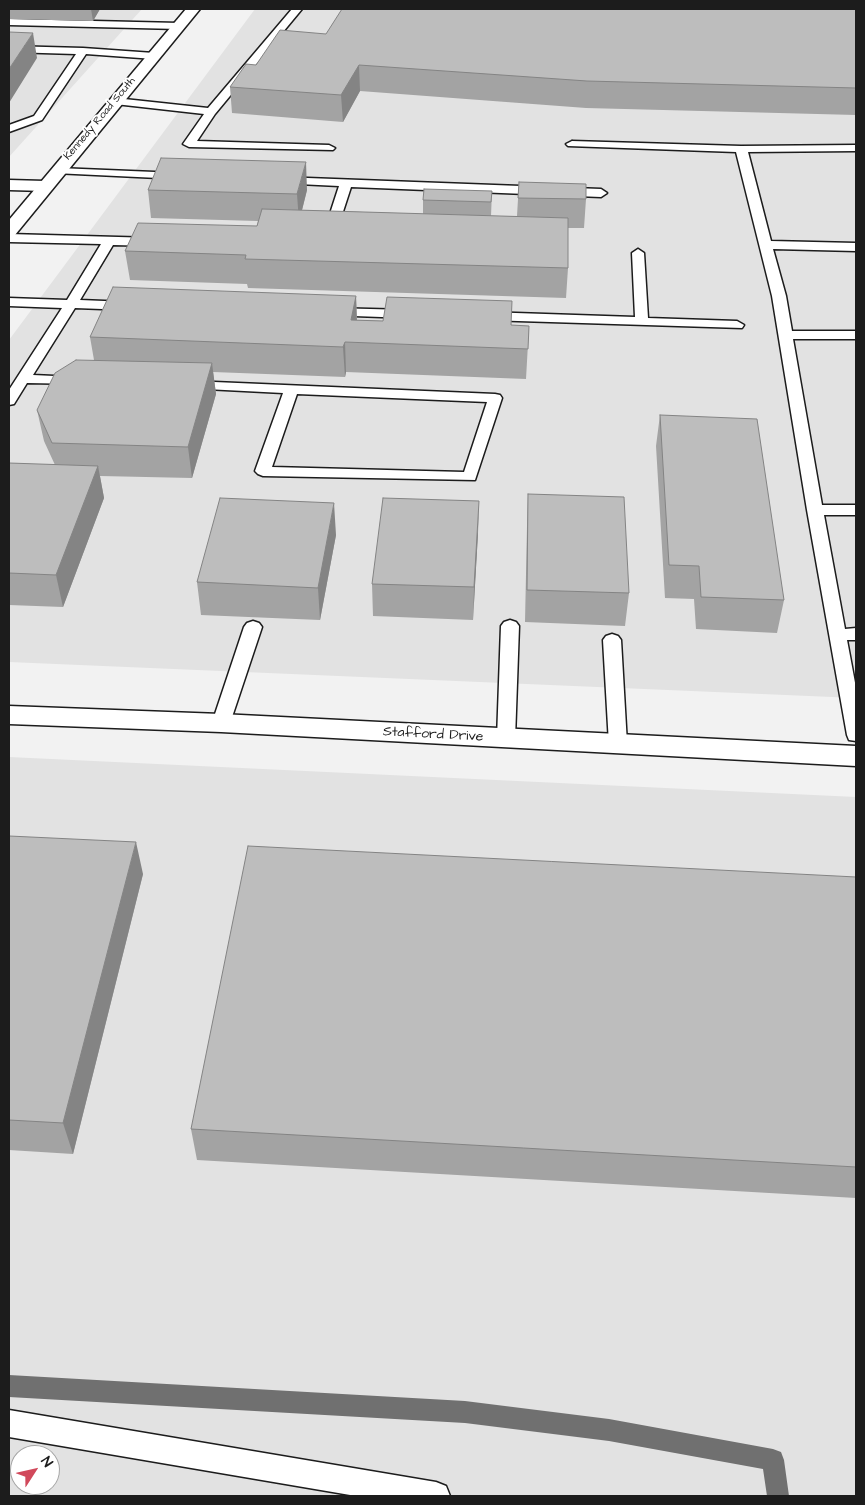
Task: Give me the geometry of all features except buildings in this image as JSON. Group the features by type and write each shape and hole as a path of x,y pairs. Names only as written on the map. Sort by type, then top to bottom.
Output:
{"main road":[{"name":"Kennedy Road South","path":"9,231 193,9"},
{"path":"9,185 45,186"},
{"name":"Stafford Drive","path":"9,715 221,723 856,756"}],"lane":[{"path":"297,9 211,112 189,144 330,148"},
{"path":"9,22 179,26"},
{"path":"9,49 83,51 154,56"},
{"path":"9,129 38,118 83,51"},
{"path":"116,101 175,110 211,112"},
{"path":"572,144 740,149 856,148"},
{"path":"740,149 779,296 815,510 856,735"},
{"path":"58,171 187,177"},
{"path":"266,180 601,192"},
{"path":"311,229 331,230 346,184"},
{"path":"9,238 167,242"},
{"path":"9,401 109,241"},
{"path":"766,245 856,247"},
{"path":"638,253 642,321"},
{"path":"9,302 141,306"},
{"path":"319,311 418,314"},
{"path":"468,315 737,325"},
{"path":"786,336 856,335"},
{"path":"22,379 92,382"},
{"path":"182,385 320,390 495,398 470,477 263,471 291,389"},
{"path":"815,510 856,510"},
{"path":"506,739 510,626"},
{"path":"221,723 253,627"},
{"path":"838,635 856,634"},
{"path":"612,640 618,744"},
{"path":"9,1423 436,1496"}],"shaded area":[{"path":"9,9 142,9 9,157"},
{"path":"255,9 856,9 856,698 9,662 9,340"},
{"path":"9,757 856,797 856,1496 9,1496"}],"waterway":[{"path":"9,1386 465,1412 609,1430 773,1460 778,1496"}]}
